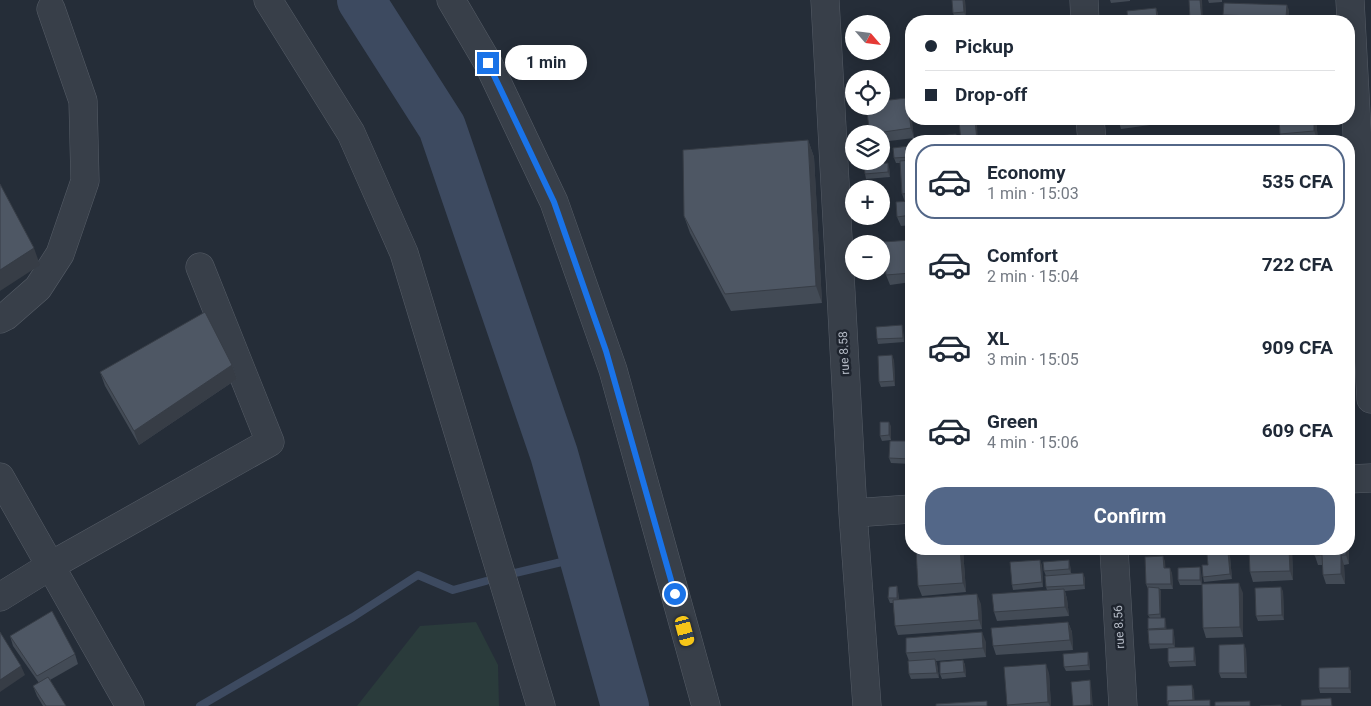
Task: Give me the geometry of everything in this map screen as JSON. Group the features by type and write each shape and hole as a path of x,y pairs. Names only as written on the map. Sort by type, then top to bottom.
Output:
{"street":[{"path":"268,0 351,133 404,253 540,706"},
{"path":"451,0 488,63 554,202 613,370 706,706"},
{"name":"rue 8.58","path":"825,0 853,513 867,706"},
{"path":"1084,0 1085,15"},
{"path":"1350,0 1351,15"},
{"path":"0,320 38,288 60,254 85,181 83,101 54,3"},
{"path":"1355,95 1371,399"},
{"path":"0,597 50,566 270,442 200,267"},
{"path":"0,477 130,706"},
{"path":"1355,479 1371,478"},
{"path":"853,513 905,509"},
{"name":"rue 8.56","path":"1114,555 1124,706"}],"shaded area":[{"path":"476,622 498,665 499,706 357,706 420,626"}],"building":[{"path":"952,0 963,0 964,12 953,13"},
{"path":"1189,0 1200,0 1202,15 1190,15"},
{"path":"1224,3 1287,5 1286,15 1223,15"},
{"path":"1156,8 1157,15 1127,15 1127,11"},
{"path":"905,98 905,125 911,125 911,128 890,131 890,125 869,125 867,115 890,115 890,100"},
{"path":"959,125 975,125 976,135 960,135"},
{"path":"1279,125 1314,125 1314,131 1280,134"},
{"path":"808,140 816,286 725,294 684,216 683,150"},
{"path":"905,146 905,157 894,158 893,148"},
{"path":"900,161 905,161 905,194 902,194"},
{"path":"865,170 888,170 888,172 865,174"},
{"path":"0,184 34,248 0,270"},
{"path":"905,201 905,216 897,217 896,202"},
{"path":"905,240 905,273 890,275 890,242"},
{"path":"205,312 232,365 134,431 100,372"},
{"path":"902,325 903,338 877,339 876,327"},
{"path":"892,355 894,381 879,382 878,356"},
{"path":"880,422 889,422 889,435 880,436"},
{"path":"890,441 905,441 905,459 889,458"},
{"path":"916,555 961,555 963,583 918,586"},
{"path":"1207,555 1228,555 1230,574 1203,577 1202,565 1208,565"},
{"path":"1249,555 1289,555 1290,571 1250,572"},
{"path":"1322,555 1341,555 1341,574 1323,575"},
{"path":"1163,556 1164,568 1170,568 1171,584 1146,584 1145,557"},
{"path":"1040,560 1042,582 1012,585 1010,562"},
{"path":"1069,560 1069,569 1044,571 1043,562"},
{"path":"1200,567 1200,580 1178,580 1178,568"},
{"path":"1083,573 1084,585 1046,587 1045,576"},
{"path":"1239,583 1240,627 1203,628 1202,584"},
{"path":"897,586 897,598 888,598 889,587"},
{"path":"1148,587 1159,588 1160,614 1148,615"},
{"path":"1281,587 1282,615 1256,616 1255,588"},
{"path":"1064,589 1065,607 994,612 992,594"},
{"path":"977,594 979,620 895,626 893,600"},
{"path":"52,611 75,654 37,676 10,636"},
{"path":"1148,618 1165,618 1165,628 1148,629"},
{"path":"1068,622 1070,640 993,646 991,628"},
{"path":"1173,629 1173,644 1149,644 1148,630"},
{"path":"0,632 21,666 0,680"},
{"path":"982,632 983,648 906,653 906,638"},
{"path":"1244,644 1245,673 1219,673 1219,645"},
{"path":"1194,647 1194,661 1168,662 1168,648"},
{"path":"1088,652 1088,665 1064,667 1063,654"},
{"path":"935,659 937,673 909,674 908,661"},
{"path":"963,660 964,672 940,674 940,662"},
{"path":"1046,664 1048,702 1007,705 1004,667"},
{"path":"1349,667 1349,688 1319,688 1319,668"},
{"path":"48,677 66,706 46,706 33,686"},
{"path":"1090,680 1091,705 1073,706 1071,682"},
{"path":"1192,685 1193,700 1168,701 1167,704 1167,686"},
{"path":"1331,698 1332,706 1301,706 1301,700"},
{"path":"1210,700 1210,706 1168,706 1168,701"},
{"path":"987,701 987,706 936,706 936,704"},
{"path":"1250,701 1250,706 1215,706 1215,702"}],"waterway":[{"path":"361,0 442,127 554,454 625,706"},
{"path":"515,573 583,557"},
{"path":"200,706 353,617 418,575 453,590 486,581"}],"route":[{"path":"488,63 554,202 613,370 675,594"}]}
